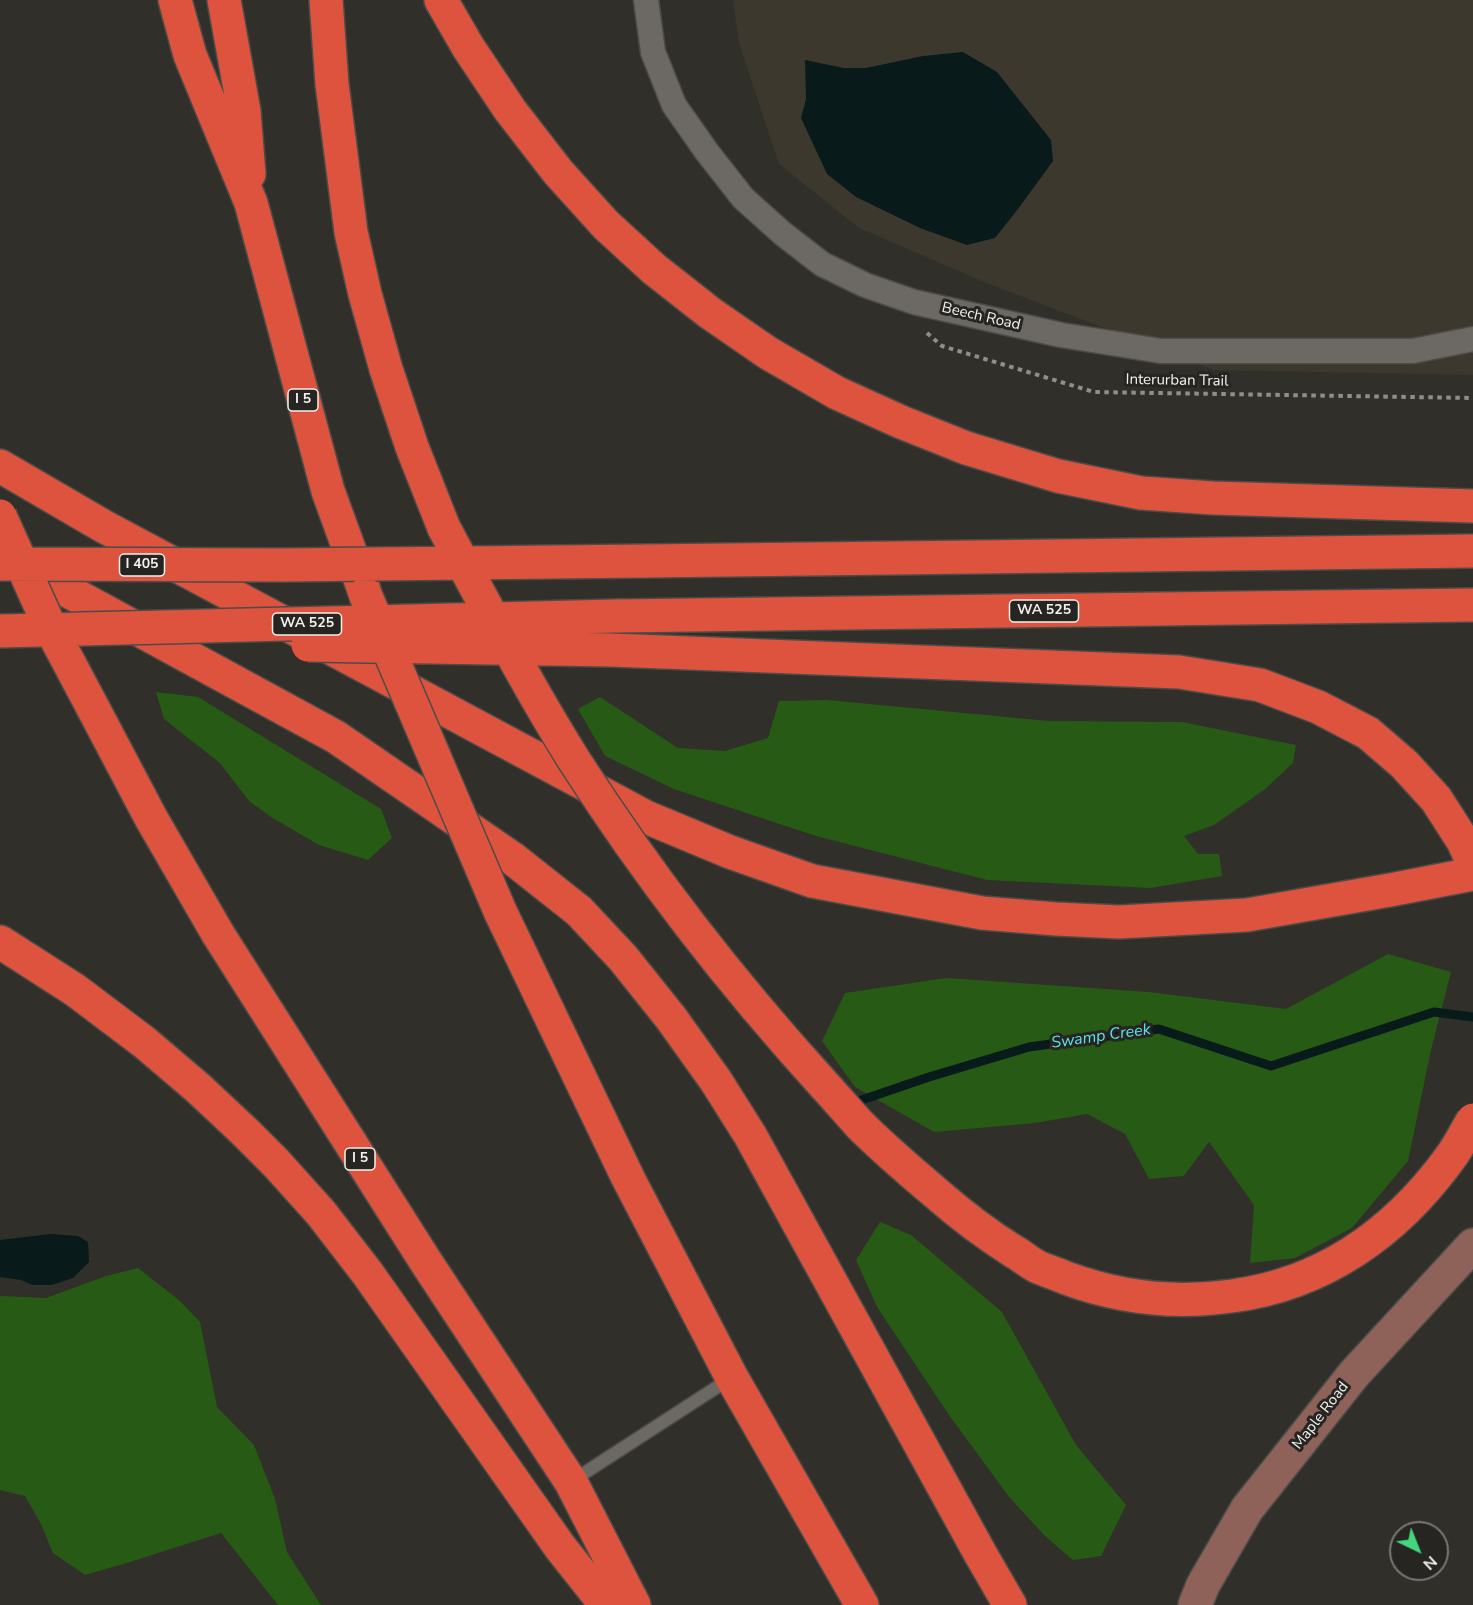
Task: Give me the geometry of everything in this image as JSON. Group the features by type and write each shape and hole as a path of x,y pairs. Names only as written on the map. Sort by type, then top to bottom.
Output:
{"highway":[{"name":"I 5","path":"175,0 190,55 251,203 328,491 365,594 500,911 628,1178 732,1378 862,1605"},
{"path":"224,0 244,111 251,203"},
{"path":"326,0 332,84 351,232 386,369 412,447 444,528 529,685 573,759 615,822 696,934 798,1056 862,1126 901,1163 988,1236 1038,1267 1085,1285 1121,1294 1167,1300 1204,1300 1251,1294 1286,1285 1328,1267 1356,1250 1389,1227 1424,1191 1452,1156 1473,1120"},
{"path":"441,0 468,47 510,110 558,172 606,225 654,269 710,313 768,353 837,393 901,422 966,447 1058,476 1140,493 1213,498 1473,506"},
{"path":"0,466 103,526 646,817 730,852 812,881 982,913 1119,922 1247,915 1473,874"},
{"name":"I 5","path":"0,516 50,627 152,818 218,934 426,1262 571,1482 634,1605"},
{"name":"I 405","path":"0,564 285,565 1473,551"},
{"path":"0,554 336,737 512,858 579,911 624,958 671,1018 716,1081 750,1135 1010,1605"},
{"name":"WA 525","path":"0,631 615,616 1473,605"},
{"path":"0,637 108,642 611,650 1179,672 1260,685 1318,707 1368,733 1404,764 1436,799 1463,841 1473,863"},
{"path":"0,942 75,990 144,1042 198,1088 276,1163 321,1213 369,1274 560,1547 606,1605"}],"street":[{"name":"Beech Road","path":"646,0 653,52 674,105 706,152 743,198 782,233 822,264 865,285 914,302 1061,335 1161,351 1413,351 1473,339"},
{"name":"Maple Road","path":"1195,1605 1203,1585 1247,1509 1354,1374 1473,1245"}],"lane":[{"path":"571,1482 732,1378"}],"path":[{"name":"Interurban Trail","path":"914,302 919,327 942,346 1094,392 1473,398"}],"shaded area":[{"path":"733,0 1473,0 1473,375 1214,370 989,284 859,228 779,164 739,43"},
{"path":"963,52 997,72 1051,140 1053,161 995,238 967,245 920,228 856,197 827,174 801,118 806,99 805,60 844,68 866,68 923,56"},
{"path":"50,1234 78,1236 88,1242 89,1262 73,1278 52,1285 33,1285 21,1280 0,1277 0,1240"}],"green space":[{"path":"156,692 198,697 381,809 392,838 368,860 319,845 271,817 249,801 220,763 164,719"},
{"path":"600,697 678,748 725,751 768,738 779,701 827,700 1049,721 1182,722 1296,745 1293,763 1264,790 1214,825 1184,836 1198,854 1219,854 1222,876 1151,888 987,880 816,836 674,789 605,756 578,709"},
{"path":"1388,954 1451,972 1431,1050 1408,1161 1352,1228 1295,1258 1250,1263 1254,1205 1209,1142 1184,1176 1149,1179 1125,1134 1087,1114 1035,1123 934,1132 855,1087 822,1041 845,993 946,978 1149,992 1286,1009"},
{"path":"880,1222 911,1235 1002,1312 1076,1445 1126,1505 1101,1556 1073,1560 1045,1536 1009,1497 949,1415 877,1307 856,1260"},
{"path":"138,1268 180,1301 200,1322 217,1407 254,1445 275,1499 287,1552 321,1605 278,1605 221,1533 85,1575 53,1553 41,1524 25,1496 0,1490 0,1296 46,1298 106,1276"}],"waterway":[{"name":"Swamp Creek","path":"850,1104 1029,1047 1159,1029 1271,1066 1434,1012 1473,1017"}]}
